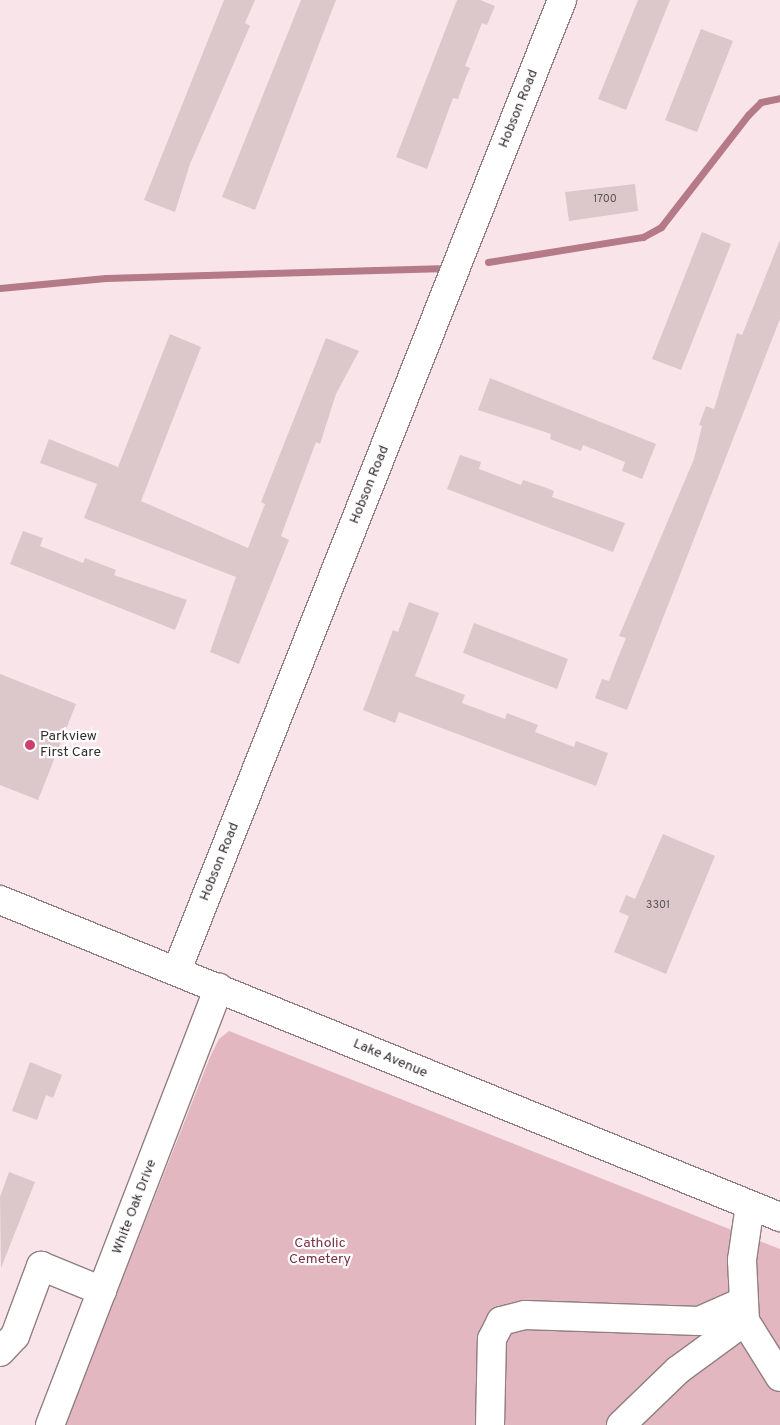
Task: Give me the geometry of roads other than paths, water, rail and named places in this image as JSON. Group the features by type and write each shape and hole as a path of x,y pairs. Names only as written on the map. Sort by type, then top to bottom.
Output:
{"street":[{"name":"Hobson Road","path":"177,970 562,0"},
{"name":"Lake Avenue","path":"0,900 177,970 780,1217"},
{"name":"White Oak Drive","path":"50,1425 219,988"},
{"path":"750,1205 743,1311 780,1377"},
{"path":"0,1352 15,1336 41,1266 102,1292"},
{"path":"490,1425 492,1339 501,1321 525,1315 699,1321 743,1311"},
{"path":"621,1425 743,1311"}],"waterway":[{"path":"488,262 643,237 661,227 748,115 761,102 780,98"},
{"path":"0,288 106,278 438,268"}],"place":[{"name":"Parkview First Care","path":"30,745"}],"park label":[{"name":"Catholic Cemetery","path":"320,1252"}]}
